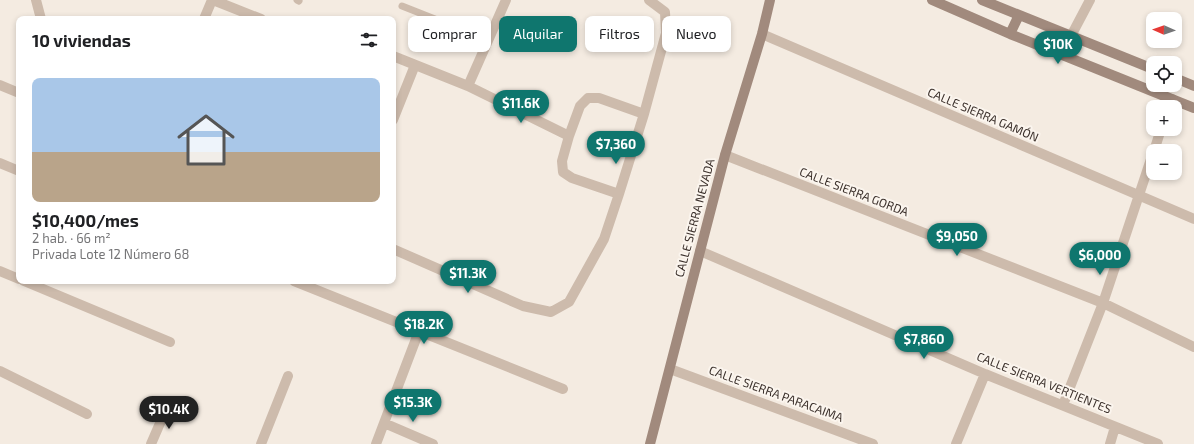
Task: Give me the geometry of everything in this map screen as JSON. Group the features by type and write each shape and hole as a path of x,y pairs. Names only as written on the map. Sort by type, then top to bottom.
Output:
{"street":[{"path":"36,0 40,16"},
{"path":"205,16 212,0 253,16"},
{"path":"491,33 506,0"},
{"path":"396,250 523,306 551,312 569,302 604,239 644,114 666,33 665,12 649,0"},
{"name":"CALLE SIERRA NEVADA","path":"650,444 725,155 762,34 770,0"},
{"path":"932,0 1164,100"},
{"path":"982,0 1146,66"},
{"path":"1071,36 1090,0"},
{"path":"1010,34 1019,16"},
{"name":"CALLE SIERRA GAMÓN","path":"762,34 1194,219"},
{"path":"468,86 483,52"},
{"path":"396,57 468,86 569,136"},
{"path":"396,112 415,65"},
{"path":"1182,81 1194,86"},
{"path":"0,85 16,92"},
{"path":"619,194 572,178 563,172 562,161 569,136 580,106 588,98 599,98 644,114"},
{"path":"1182,105 1194,108"},
{"name":"CALLE SIERRA GORDA","path":"725,155 1103,303 1194,347"},
{"path":"0,164 16,170"},
{"path":"1062,405 1103,303 1146,172"},
{"name":"CALLE SIERRA VERTIENTES","path":"700,251 985,374 1158,444"},
{"path":"0,271 16,278"},
{"path":"31,284 170,342"},
{"path":"302,284 563,389"},
{"path":"376,444 419,331"},
{"name":"CALLE SIERRA PARACAIMA","path":"670,369 873,444"},
{"path":"0,370 88,414"},
{"path":"956,444 985,374"},
{"path":"261,444 288,376"},
{"path":"151,444 167,407"},
{"path":"384,422 433,444"},
{"path":"1110,444 1115,426"}],"lane":[{"path":"402,6 427,16"}]}
